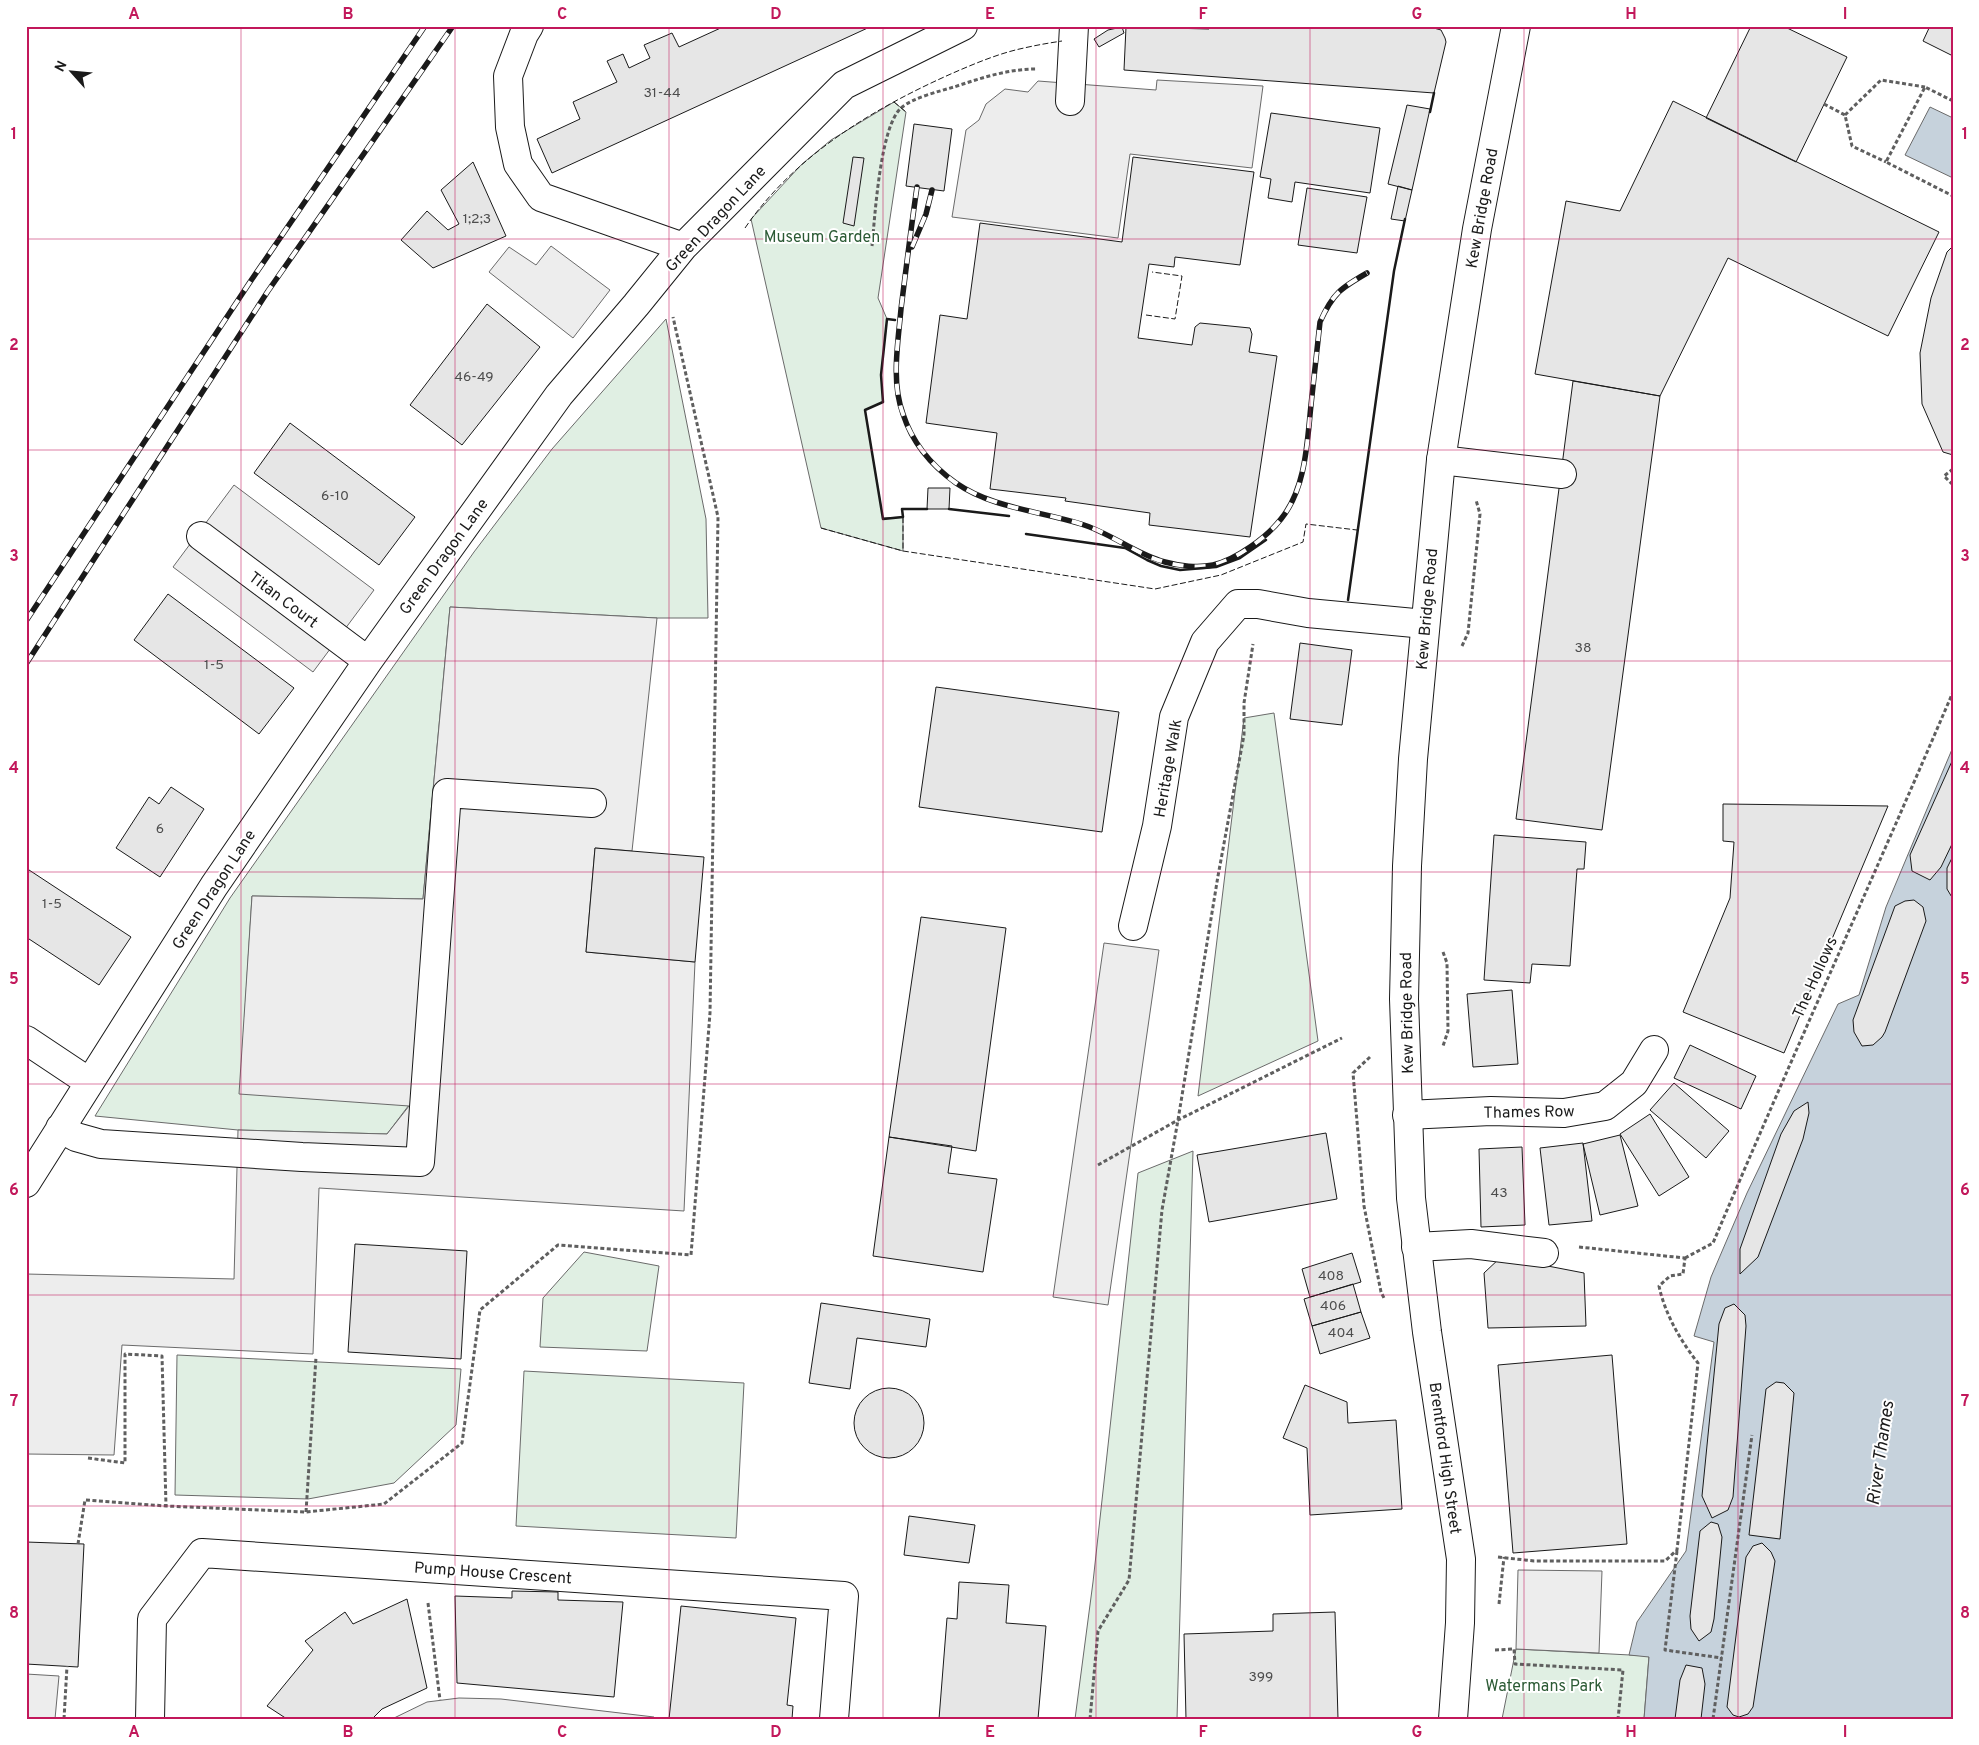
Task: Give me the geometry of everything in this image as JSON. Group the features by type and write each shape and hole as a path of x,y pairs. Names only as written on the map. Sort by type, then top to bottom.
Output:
{"street":[{"path":"529,26 524,34 508,76 510,128 518,164 541,197 683,247"},
{"name":"Green Dragon Lane","path":"26,1183 214,886 368,661 559,394 683,247 844,85 963,26"},
{"path":"1070,102 1074,26"},
{"name":"Kew Bridge Road","path":"1411,1198 1404,999 1407,866 1413,759 1425,624 1440,460 1476,229 1516,26"},
{"path":"1440,460 1562,474"},
{"name":"Titan Court","path":"201,536 368,661"},
{"name":"Heritage Walk","path":"1133,926 1157,826 1174,717 1205,642 1238,604 1258,604 1308,613 1425,624"},
{"path":"60,1128 76,1137 101,1144 302,1158 420,1162 447,793 592,803"},
{"path":"26,1040 89,1082"},
{"name":"Thames Row","path":"1407,1115 1491,1111 1564,1113 1605,1106 1634,1083 1654,1050"},
{"name":"Brentford High Street","path":"1411,1198 1426,1332 1461,1559 1460,1623 1453,1719"},
{"path":"1416,1247 1471,1244 1544,1253"},
{"name":"Pump House Crescent","path":"150,1719 152,1619 202,1553 844,1596 834,1719"}],"path":[{"path":"872,246 886,139 894,119 901,108 925,96 1018,69 1073,68"},
{"path":"1845,115 1881,80 1925,87 1953,101"},
{"path":"1886,162 1925,87"},
{"path":"1824,104 1845,115 1852,146 1953,196"},
{"path":"78,1544 85,1500 166,1506 306,1512 384,1504 462,1443 480,1310 558,1244 691,1255 710,1013 718,517 663,272"},
{"path":"1461,648 1468,633 1480,514 1469,474 1470,464"},
{"path":"1953,469 1944,476 1953,485"},
{"path":"1090,1719 1098,1631 1129,1580 1162,1210 1218,876 1244,735 1244,704 1254,641"},
{"name":"The Hollows","path":"1685,1258 1713,1243 1786,1070 1844,942 1952,692"},
{"path":"1440,946 1448,963 1447,1001"},
{"path":"1098,1166 1178,1120 1342,1038"},
{"path":"1363,1062 1353,1073 1364,1206"},
{"path":"1598,1250 1685,1258 1683,1274 1670,1276 1659,1286 1663,1304 1684,1345 1698,1363 1665,1650 1722,1658"},
{"path":"88,1458 125,1463 125,1354 162,1356 166,1506"},
{"path":"306,1512 316,1357"},
{"path":"1713,1719 1752,1435"},
{"path":"1504,1557 1534,1561 1665,1561 1677,1550"},
{"path":"424,1568 440,1700"},
{"path":"1494,1650 1514,1649 1515,1664 1623,1670 1618,1719"},
{"path":"64,1719 67,1666"}],"green space":[{"name":"Museum Garden","path":"894,102 906,112 878,298 887,319 881,375 883,402 865,410 883,518 903,517 903,551 821,528 751,219 802,164 831,140"},
{"path":"666,319 706,519 708,618 657,618 450,607 423,899 252,896 240,1093 409,1105 387,1134 238,1130 95,1116 230,898 474,552 552,449"},
{"path":"1274,713 1318,1041 1198,1096 1244,718"},
{"path":"1193,1151 1177,1719 1075,1719 1093,1582 1138,1173"},
{"path":"584,1252 659,1266 647,1351 540,1347 543,1298"},
{"path":"177,1355 461,1369 456,1425 394,1483 308,1499 175,1495"},
{"path":"524,1371 744,1383 736,1538 516,1526"},
{"name":"Watermans Park","path":"1516,1649 1649,1656 1644,1719 1502,1719"}],"shaded area":[{"path":"1157,80 1263,86 1252,168 1130,154 1118,238 952,217 966,130 979,120 986,104 1005,89 1028,92 1038,81 1156,90"},
{"path":"551,246 610,290 573,338 489,272 509,247 536,265"},
{"path":"234,485 374,590 313,672 173,567"},
{"path":"450,607 657,618 632,851 595,848 586,952 695,962 684,1211 319,1188 313,1354 122,1345 114,1455 26,1454 26,1274 234,1279 238,1130 387,1134 409,1106 239,1094 252,896 423,899"},
{"path":"1104,943 1159,950 1108,1305 1053,1297"},
{"path":"1518,1570 1602,1571 1599,1653 1516,1649"},
{"path":"26,1674 59,1676 55,1719 26,1719"},
{"path":"459,1698 501,1699 654,1717 654,1719 392,1719 427,1702"}],"water":[{"path":"1930,107 1953,118 1953,178 1905,155"},
{"name":"River Thames","path":"1953,747 1953,1719 1644,1719 1649,1657 1629,1655 1637,1622 1686,1551 1714,1342 1694,1336 1711,1277 1747,1193 1838,1004 1859,995 1886,907"}],"building":[{"path":"725,26 872,26 552,173 537,139 580,119 573,102 617,82 607,61 623,54 629,68 650,58 644,45 672,33 679,47"},
{"path":"1209,26 1430,27 1441,30 1446,42 1434,93 1124,70 1126,27 1209,29"},
{"path":"1751,26 1783,26 1847,57 1796,162 1706,118"},
{"path":"1930,26 1953,26 1953,56 1923,41"},
{"path":"1122,27 1124,33 1099,47 1094,39 1108,30"},
{"path":"1673,101 1939,232 1888,336 1728,258 1660,396 1535,374 1566,201 1620,211"},
{"path":"1407,105 1430,109 1412,190 1388,184"},
{"path":"1271,113 1380,128 1370,193 1295,182 1292,202 1268,198 1271,179 1260,177"},
{"path":"914,124 952,129 944,191 906,186"},
{"path":"853,157 864,158 854,226 843,223"},
{"path":"1133,157 1254,172 1240,265 1175,257 1174,267 1149,264 1138,338 1192,345 1195,327 1200,323 1250,328 1252,334 1249,352 1277,356 1250,537 1149,525 1150,513 1065,501 1066,498 990,489 997,433 926,423 940,315 967,319 980,223 1122,242"},
{"path":"473,162 506,236 433,268 401,240 427,211 448,230 459,224 441,190"},
{"path":"1398,186 1412,190 1405,221 1391,219"},
{"path":"1307,188 1367,197 1357,253 1298,245"},
{"path":"1953,246 1953,455 1943,452 1922,404 1920,353 1931,298 1947,252"},
{"path":"487,304 540,347 462,445 410,405"},
{"path":"1573,381 1660,396 1602,830 1516,819"},
{"path":"290,423 415,517 379,565 254,473"},
{"path":"928,488 950,488 949,509 927,509"},
{"path":"168,594 294,688 259,734 134,640"},
{"path":"1300,643 1352,650 1342,725 1290,719"},
{"path":"936,687 1119,712 1102,832 919,807"},
{"path":"1953,759 1953,842 1941,867 1930,880 1912,871 1910,855"},
{"path":"171,787 204,809 160,877 116,848 149,797 159,804"},
{"path":"1723,804 1888,806 1784,1053 1683,1012 1730,898 1734,842 1723,841"},
{"path":"1494,835 1586,842 1584,869 1577,869 1570,966 1532,964 1530,983 1484,980"},
{"path":"595,848 704,857 695,962 586,952"},
{"path":"1953,856 1953,899 1947,889 1947,868"},
{"path":"26,868 131,937 99,985 26,937"},
{"path":"1914,900 1923,907 1926,921 1885,1032 1873,1045 1862,1046 1854,1032 1853,1020 1895,906 1905,901"},
{"path":"921,917 1006,928 976,1151 889,1137"},
{"path":"1512,990 1518,1064 1473,1067 1467,994"},
{"path":"1690,1045 1756,1076 1741,1109 1674,1078"},
{"path":"1674,1083 1729,1131 1706,1158 1650,1110"},
{"path":"1808,1102 1809,1113 1803,1139 1758,1257 1740,1274 1740,1249 1781,1134 1794,1111"},
{"path":"1650,1114 1689,1177 1659,1196 1620,1134"},
{"path":"1326,1133 1337,1199 1209,1222 1197,1155"},
{"path":"1620,1135 1638,1206 1600,1215 1583,1144"},
{"path":"889,1137 952,1146 948,1173 997,1179 983,1272 873,1256"},
{"path":"1583,1143 1592,1221 1549,1225 1540,1148"},
{"path":"1522,1147 1525,1225 1481,1227 1479,1149"},
{"path":"355,1244 467,1251 461,1359 348,1352"},
{"path":"1352,1253 1361,1282 1310,1297 1302,1269"},
{"path":"1501,1257 1584,1273 1586,1326 1488,1328 1484,1273"},
{"path":"1353,1284 1361,1312 1312,1326 1304,1299"},
{"path":"821,1303 930,1319 926,1347 857,1338 850,1389 809,1383"},
{"path":"1734,1304 1745,1315 1746,1326 1733,1497 1728,1510 1712,1518 1702,1496 1719,1324 1725,1308"},
{"path":"1361,1312 1370,1338 1320,1354 1312,1326"},
{"path":"1612,1355 1627,1544 1513,1553 1498,1365"},
{"path":"1776,1382 1784,1383 1794,1393 1780,1539 1749,1535 1766,1389"},
{"path":"1305,1385 1347,1402 1348,1423 1396,1420 1402,1509 1310,1515 1307,1448 1283,1438"},
{"path":"889,1388 902,1391 914,1398 921,1410 924,1423 921,1436 914,1448 902,1455 889,1458 876,1455 864,1448 857,1436 854,1423 857,1410 864,1398 876,1391"},
{"path":"909,1516 975,1525 969,1563 904,1555"},
{"path":"1711,1522 1718,1524 1722,1537 1714,1619 1711,1632 1699,1641 1691,1629 1690,1616 1700,1531"},
{"path":"26,1542 84,1544 78,1667 26,1664"},
{"path":"1762,1543 1771,1552 1775,1561 1753,1707 1748,1714 1739,1717 1733,1715 1727,1707 1746,1557 1753,1546"},
{"path":"959,1582 1009,1585 1006,1623 1046,1626 1038,1719 939,1719 947,1618 957,1619"},
{"path":"512,1591 558,1592 558,1600 623,1602 614,1697 457,1683 455,1596 512,1598"},
{"path":"407,1599 427,1688 382,1709 372,1719 287,1719 267,1706 313,1650 305,1641 345,1612 353,1624"},
{"path":"681,1606 796,1618 787,1705 793,1706 792,1719 669,1719"},
{"path":"1335,1612 1338,1719 1186,1719 1184,1634 1273,1631 1273,1614"},
{"path":"1686,1665 1702,1668 1705,1684 1701,1719 1675,1719 1680,1680"}],"railway":[{"path":"26,621 250,282 425,26"},
{"path":"26,664 268,291 453,26"},
{"path":"917,187 901,309 896,376 899,402 917,444 939,469 956,483 970,491 1001,504 1081,524 1143,554 1176,565 1213,565 1241,553 1268,533 1289,507 1296,493 1304,465 1320,322 1329,304 1339,292 1367,273"},
{"path":"912,247 926,214 932,190"}],"fence":[{"path":"745,228 787,178 838,136 866,118 923,87 979,62 1015,50 1062,41"},
{"path":"894,102 906,112"},
{"path":"1146,315 1175,319 1182,276 1152,272"},
{"path":"903,517 903,551"},
{"path":"821,528 903,551 1155,589 1221,575 1303,542 1306,524 1357,530"}],"wall":[{"path":"1430,112 1434,93"},
{"path":"1348,600 1394,271 1405,219"},
{"path":"895,320 887,319 881,375 883,402 865,410 883,519 903,517 902,509 927,509"},
{"path":"949,509 1009,516"},
{"path":"1026,534 1125,548 1161,566 1180,570 1216,567 1240,558 1266,540"}]}
